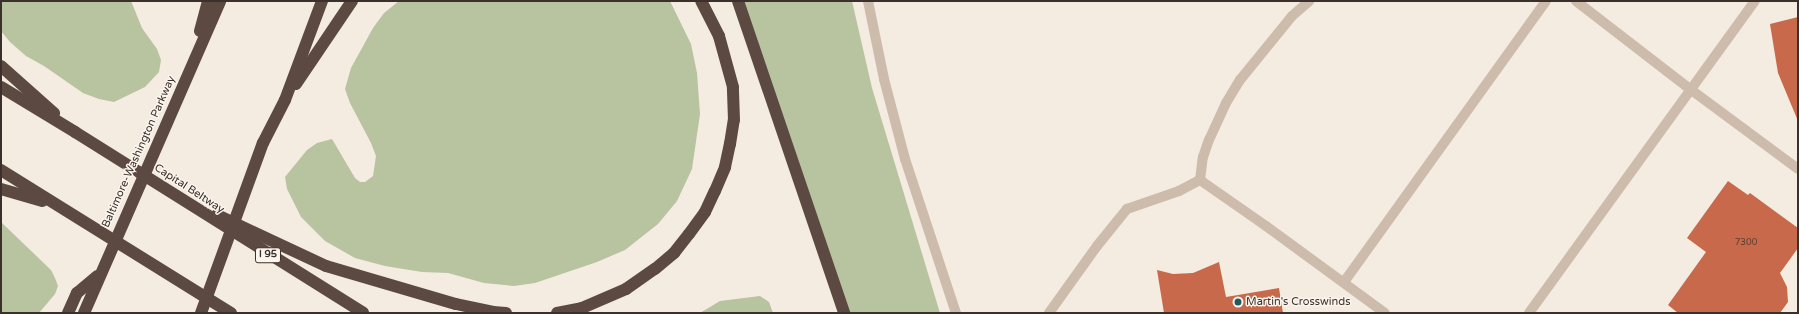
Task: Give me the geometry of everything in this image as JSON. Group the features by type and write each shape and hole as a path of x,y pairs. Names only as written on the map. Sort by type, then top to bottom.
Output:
{"highway":[{"path":"192,63 208,1"},
{"name":"Baltimore-Washington Parkway","path":"84,313 220,1"},
{"path":"201,313 263,143 285,100 322,1"},
{"path":"285,100 352,1"},
{"path":"557,313 582,308 626,289 655,269 674,253 689,234 704,212 715,191 725,167 733,126 732,87 719,36 701,1"},
{"path":"738,1 844,313"},
{"path":"1,66 76,132"},
{"name":"Capital Beltway","path":"1,87 76,132 175,196 363,313"},
{"path":"1,170 231,313"},
{"path":"1,189 58,206"},
{"path":"175,196 326,266 456,304 493,312 506,313"},
{"path":"68,313 77,293 100,274"}],"street":[{"path":"868,1 884,79 905,159 956,313"},
{"path":"1200,180 1203,157 1209,140 1226,103 1240,80 1292,16 1309,1"},
{"path":"1344,282 1546,1"},
{"path":"1576,1 1690,89 1798,169"},
{"path":"1529,313 1755,1"},
{"path":"1200,180 1344,282 1385,313"},
{"path":"1049,313 1097,246 1127,209 1179,191 1200,180"}],"green space":[{"path":"1,1 131,1 142,28 157,49 161,60 159,72 145,87 114,102 99,99 83,93 44,66 26,56 10,42 1,31"},
{"path":"399,1 670,1 691,44 697,73 700,114 692,169 677,201 658,224 625,250 597,262 535,283 514,286 484,283 448,273 422,272 385,266 355,258 325,241 301,217 287,189 285,177 307,150 317,143 332,139 355,178 360,182 365,182 373,176 376,156 371,143 350,103 345,89 351,68 373,28 384,13"},
{"path":"738,1 852,1 872,88 940,313 844,313"},
{"path":"1,222 51,270 55,278 58,286 55,294 39,313 1,313"},
{"path":"760,296 769,302 773,313 700,313 720,301"}],"building":[{"path":"1798,17 1798,121 1778,73 1770,24"},
{"path":"1728,181 1748,195 1750,193 1798,228 1798,248 1780,273 1787,287 1788,302 1780,313 1678,313 1668,305 1706,252 1687,238"},
{"path":"1219,262 1226,297 1279,288 1283,313 1164,313 1157,270 1173,274 1193,273"}],"place":[{"name":"Martin's Crosswinds","path":"1238,302"}]}
